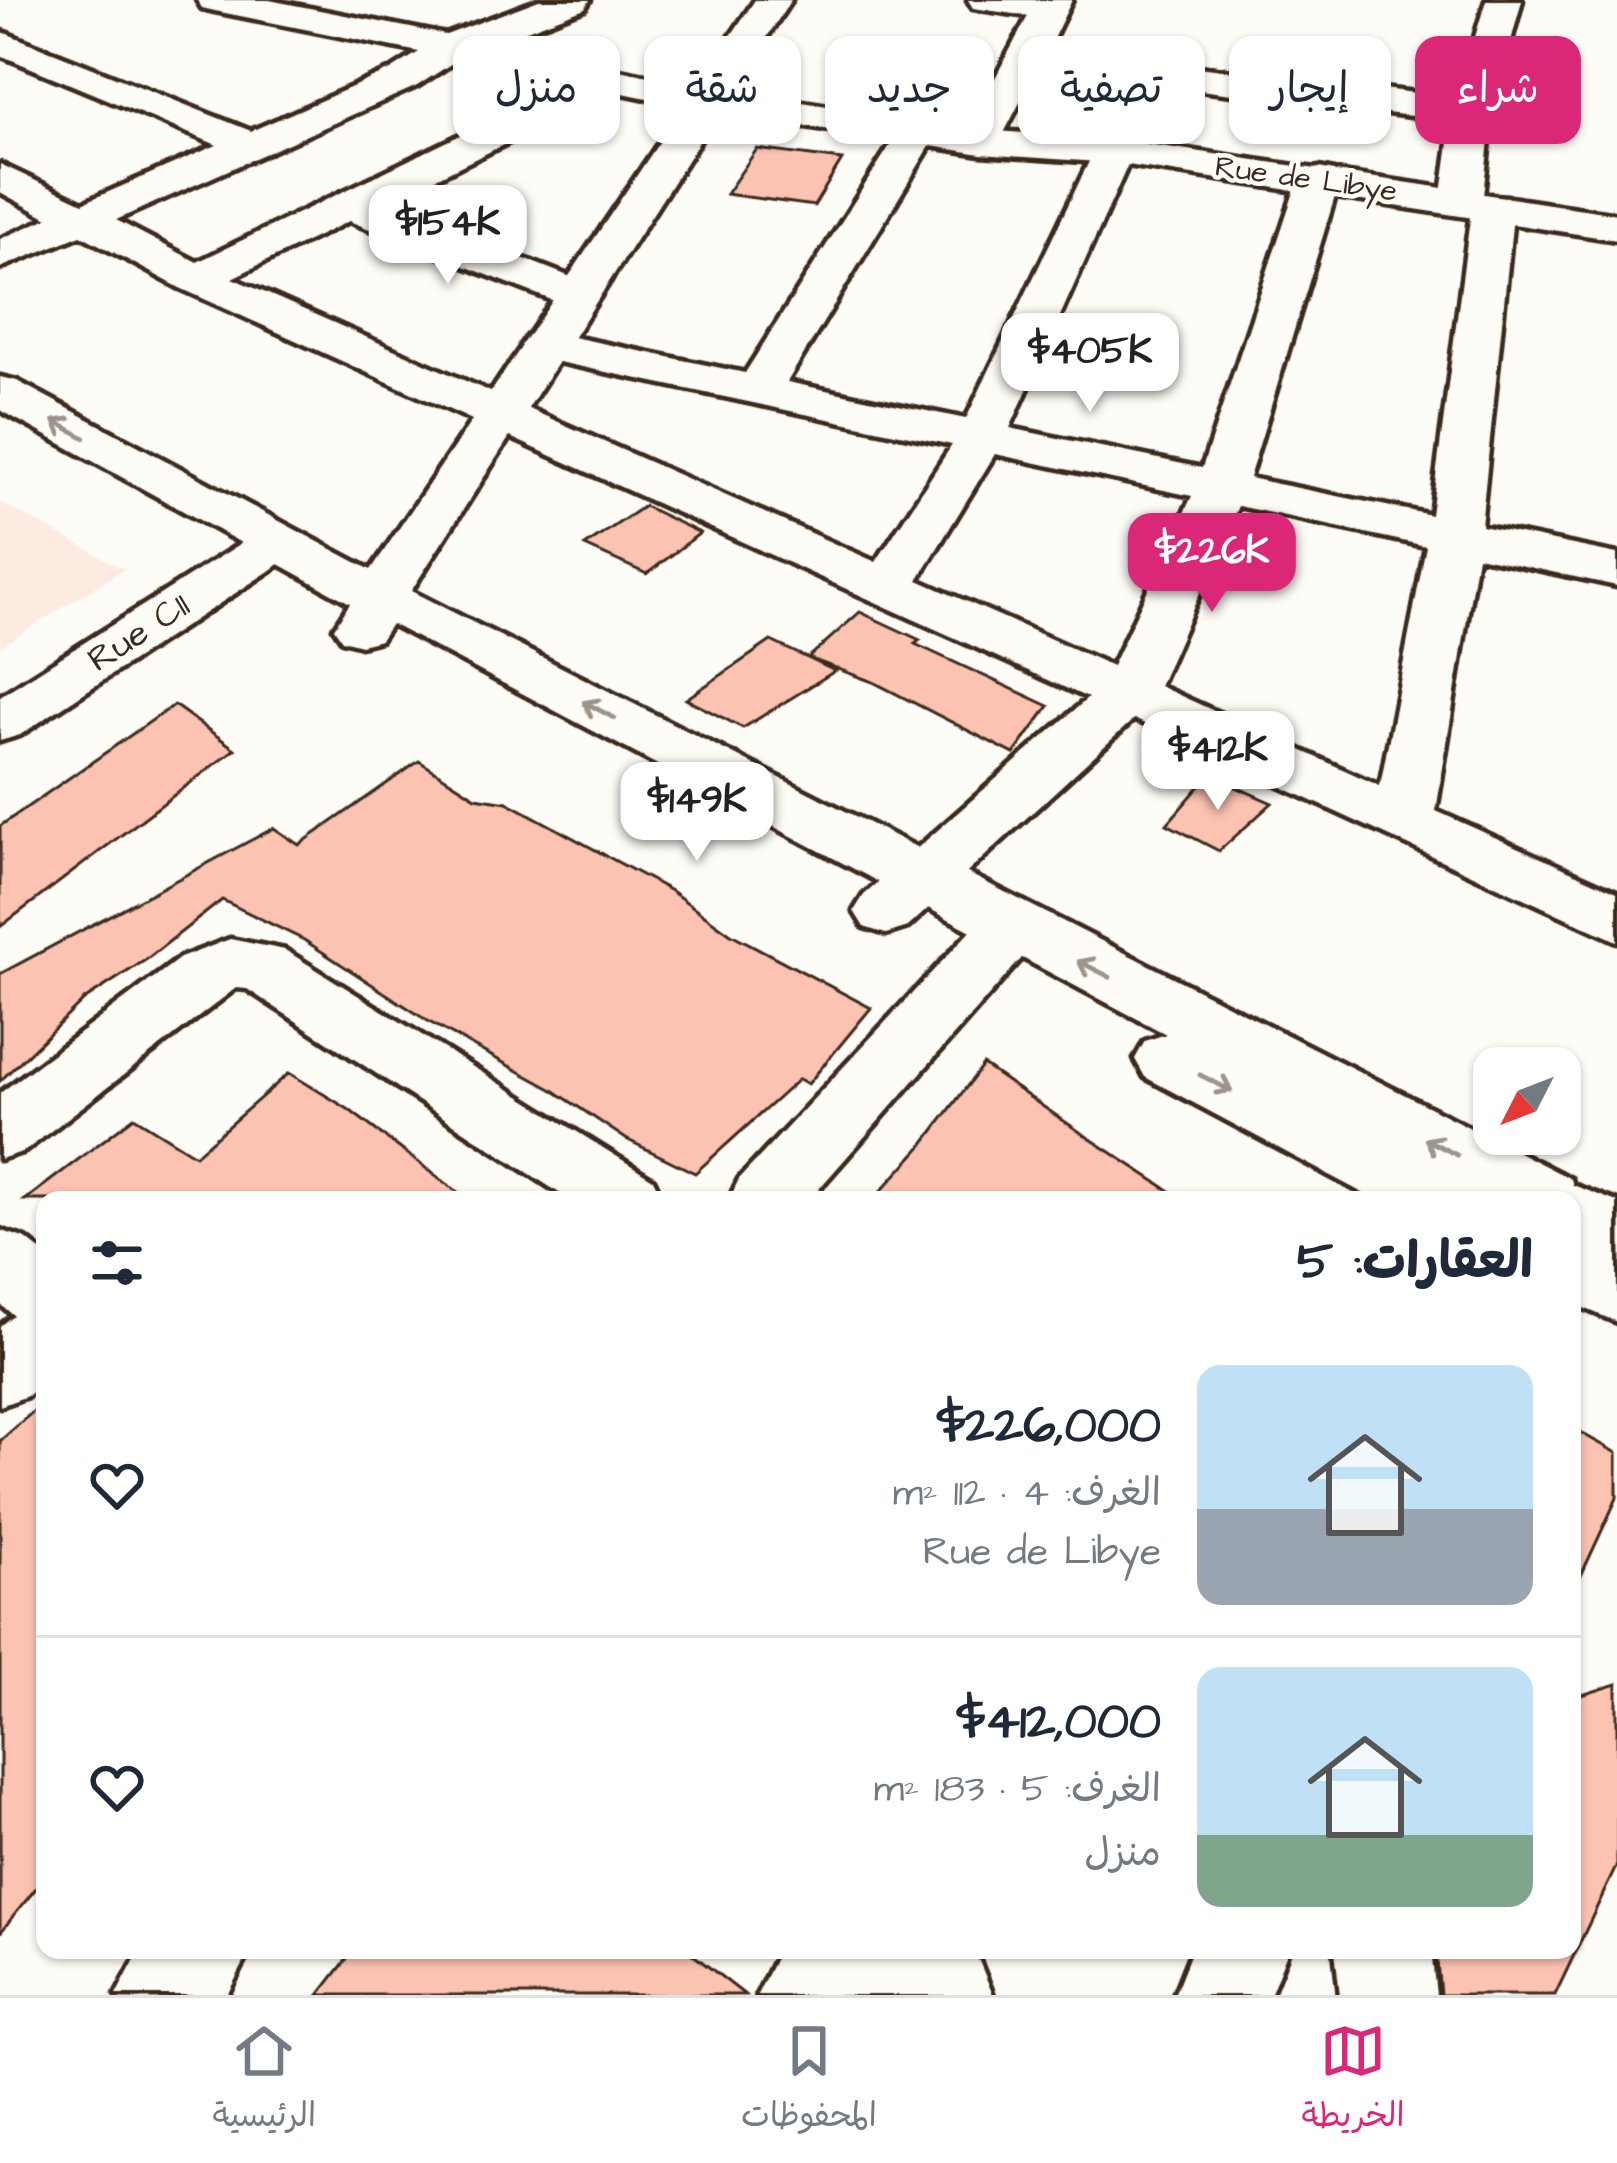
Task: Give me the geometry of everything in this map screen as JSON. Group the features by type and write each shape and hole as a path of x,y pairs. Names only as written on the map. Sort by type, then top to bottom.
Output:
{"street":[{"name":"Rue de Libye","path":"215,0 453,45"},
{"path":"282,13 318,0"},
{"path":"478,36 572,0"},
{"path":"750,36 773,0"},
{"path":"986,0 1052,4 1035,36"},
{"path":"1494,36 1504,0"},
{"path":"0,43 251,145"},
{"path":"0,255 404,78 453,46"},
{"path":"994,118 1018,70"},
{"path":"1205,78 1415,105"},
{"name":"Rue de Libye","path":"994,143 1114,152 1617,227"},
{"path":"196,279 474,144"},
{"path":"370,612 496,415 680,144"},
{"path":"759,388 911,144"},
{"path":"1404,819 1454,536 1478,204 1475,144"},
{"path":"887,587 983,435 1114,152"},
{"path":"0,176 196,279 1617,918"},
{"path":"903,894 1127,694 1221,488 1319,180"},
{"path":"347,206 578,295"},
{"path":"544,345 1617,570"},
{"path":"0,391 260,554"},
{"path":"0,437 260,554 370,612 996,944 1425,1191"},
{"name":"Rue C11","path":"0,722 260,554"},
{"path":"773,1191 996,944"},
{"path":"996,944 1526,1191"},
{"path":"0,1131 203,975 230,963 262,968 613,1191"},
{"path":"1581,1218 1617,1234"},
{"path":"0,1262 36,1290"},
{"path":"1581,1272 1617,1290"},
{"path":"0,1372 36,1342"},
{"path":"164,1995 195,1959"},
{"path":"805,1995 830,1959"},
{"path":"900,1959 945,1995"},
{"path":"1222,1995 1236,1959"},
{"path":"1384,1959 1388,1995"}],"shaded area":[{"path":"0,502 124,569 0,647"}],"building":[{"path":"757,149 842,160 814,206 726,194"},
{"path":"644,506 700,533 647,574 585,546"},
{"path":"860,612 920,640 915,644 1049,706 1014,754 873,682 808,658"},
{"path":"771,641 835,671 743,728 686,699"},
{"path":"174,705 235,749 0,927 0,826"},
{"path":"419,761 476,797 507,802 671,891 731,934 871,1008 808,1084 799,1079 695,1173 626,1139 553,1090 431,1023 304,940 222,900 147,959 84,1000 0,1081 0,974 274,828 299,845"},
{"path":"1209,775 1272,803 1219,851 1167,824"},
{"path":"983,1065 1170,1191 881,1191 923,1145"},
{"path":"289,1073 348,1109 456,1191 37,1191 134,1117 195,1155"},
{"path":"36,1409 36,1888 0,1933 0,1441"},
{"path":"1581,1433 1617,1453 1617,1498 1581,1576"},
{"path":"1617,1684 1617,1865 1581,1940 1581,1695"},
{"path":"347,1959 699,1959 745,1995 319,1995"},
{"path":"1437,1959 1572,1959 1555,1995 1440,1995"}]}
